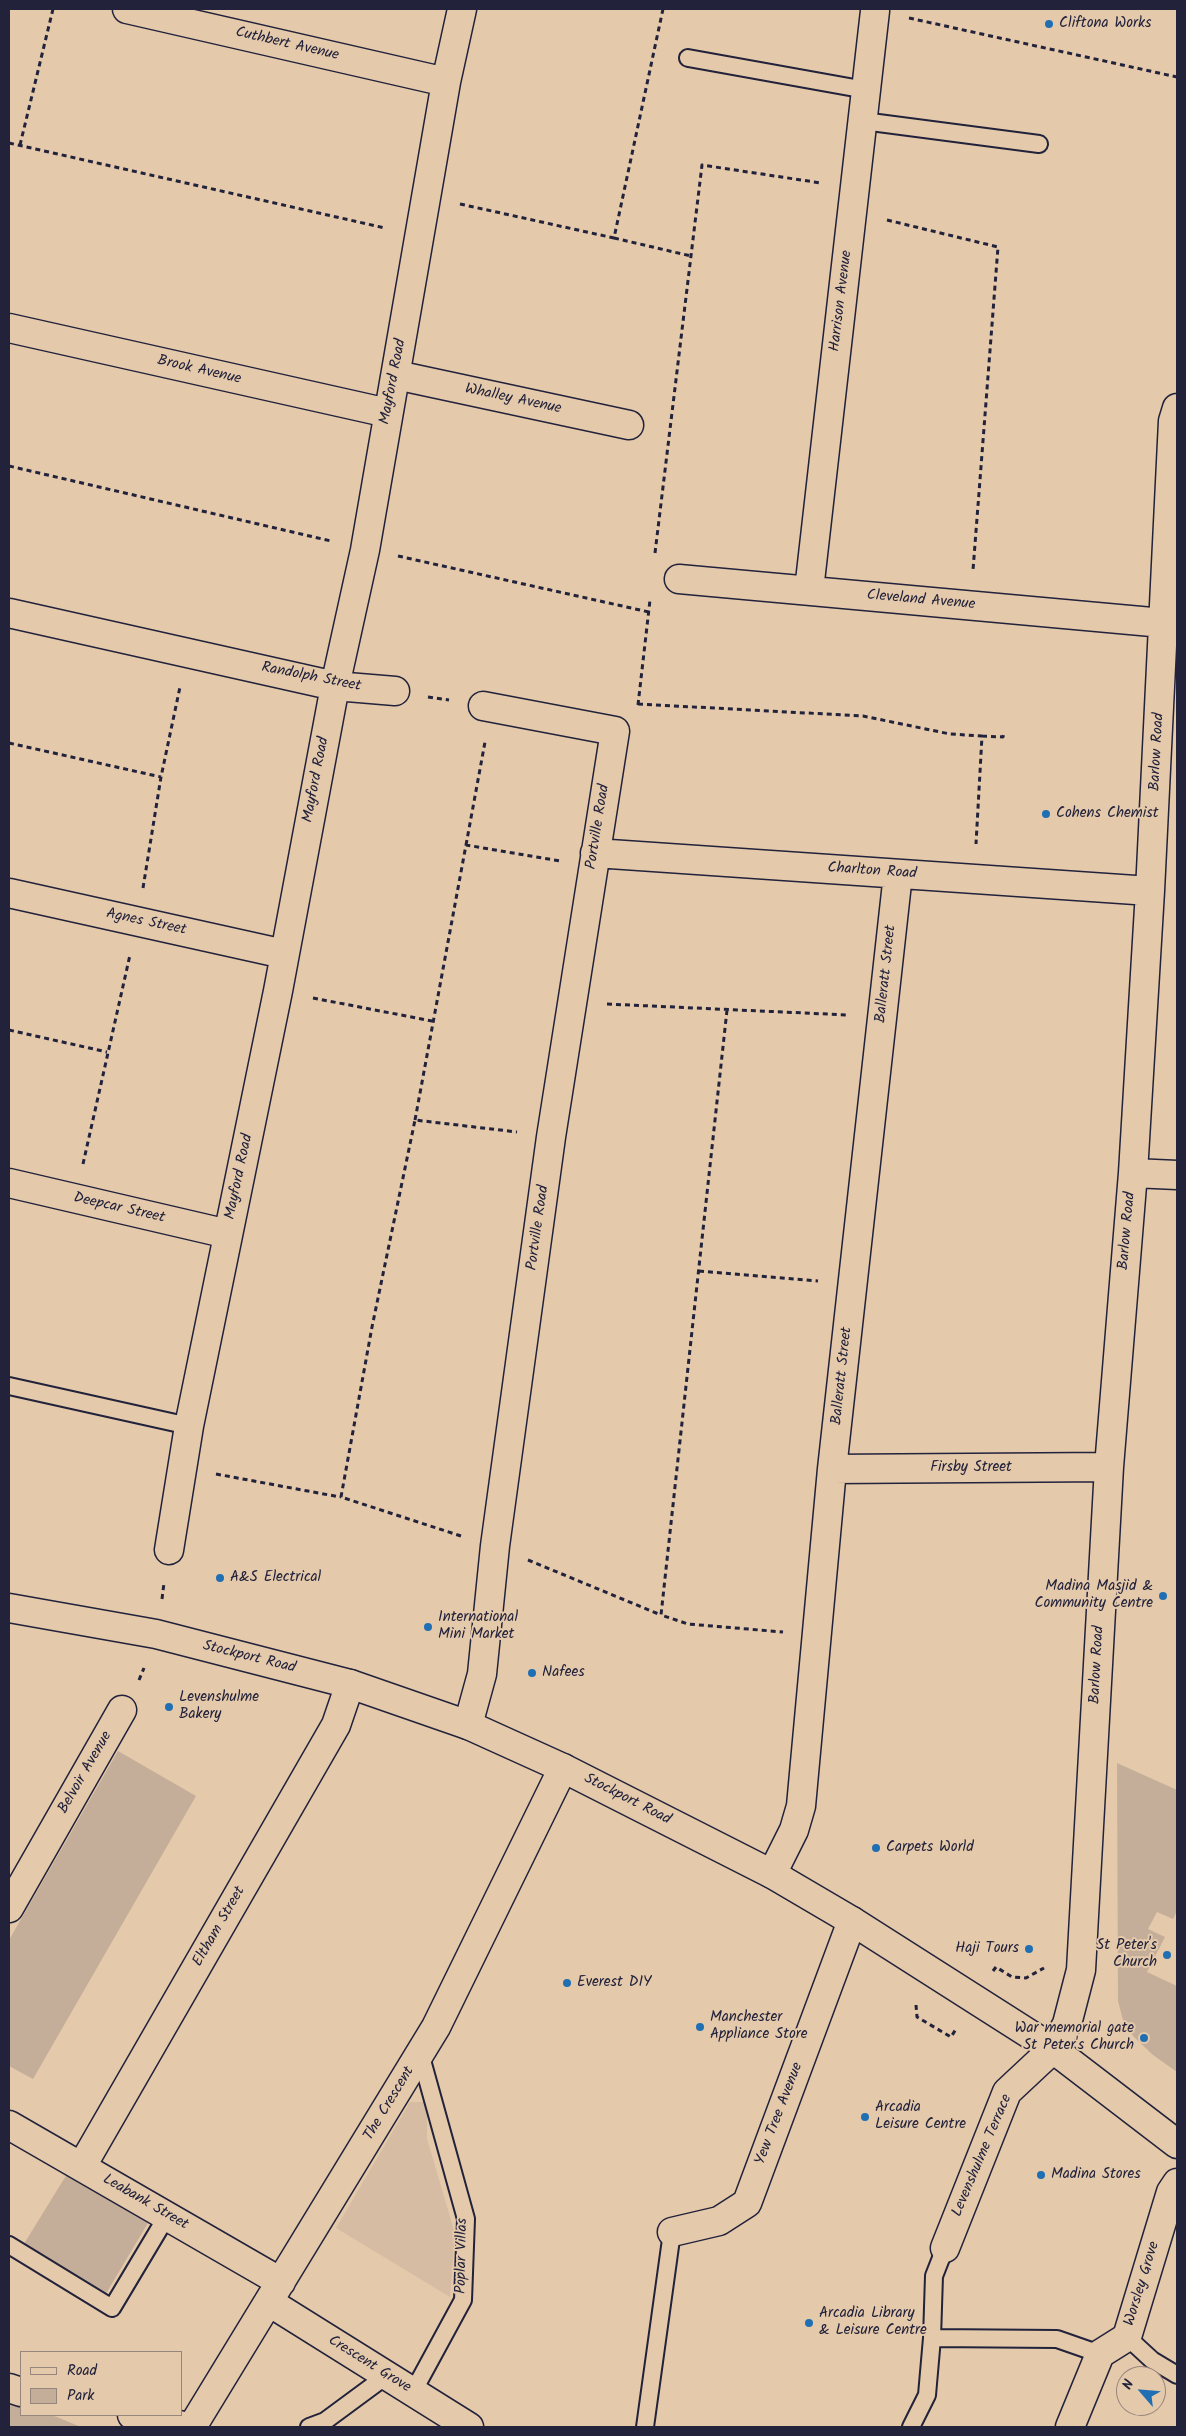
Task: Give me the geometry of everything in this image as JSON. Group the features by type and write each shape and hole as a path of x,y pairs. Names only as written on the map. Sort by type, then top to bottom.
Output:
{"main road":[{"name":"Cuthbert Avenue","path":"127,9 446,82"},
{"name":"Mayford Road","path":"169,1550 184,1469 189,1426 278,991 335,686 365,550 446,82 462,9"},
{"name":"Harrison Avenue","path":"809,590 875,11"},
{"name":"Brook Avenue","path":"9,328 388,413"},
{"name":"Whalley Avenue","path":"396,375 629,425"},
{"name":"Barlow Road","path":"1053,2049 1070,2015 1081,1959 1109,1467 1133,1173 1150,892 1173,421 1177,408"},
{"name":"Cleveland Avenue","path":"679,579 1164,623"},
{"name":"Randolph Street","path":"9,613 335,686 396,691"},
{"path":"487,706 615,731"},
{"name":"Portville Road","path":"468,1724 482,1674 495,1546 551,1137 615,731"},
{"name":"Charlton Road","path":"594,860 898,874 1150,892"},
{"name":"Balleratt Street","path":"772,1874 794,1830 801,1806 832,1469 898,874"},
{"name":"Agnes Street","path":"9,893 284,954"},
{"path":"1133,1173 1177,1176"},
{"name":"Deepcar Street","path":"9,1183 228,1234"},
{"name":"Firsby Street","path":"832,1469 1109,1467"},
{"name":"Stockport Road","path":"9,1608 156,1634 350,1684 468,1724 563,1768 772,1874 852,1921 1053,2049 1177,2144"},
{"name":"Eltham Street","path":"82,2166 336,1725 350,1684"},
{"name":"Belvoir Avenue","path":"9,1908 122,1710"},
{"name":"The Crescent","path":"190,2427 275,2292 436,2027 563,1768"},
{"name":"Yew Tree Avenue","path":"672,2232 720,2221 747,2203 852,1921"},
{"name":"Levenshulme Terrace","path":"945,2248 1007,2092 1053,2049"},
{"name":"Leabank Street","path":"9,2125 167,2216 275,2292"},
{"name":"Worsley Grove","path":"1100,2354 1128,2336 1171,2192 1177,2183"},
{"name":"Crescent Grove","path":"275,2292 386,2376 469,2427"},
{"path":"1070,2427 1100,2354"},
{"path":"137,2416 190,2427"}],"lane":[{"path":"688,58 866,90"},
{"path":"863,121 1039,144"},
{"path":"9,1386 189,1426"},
{"name":"Poplar Villas","path":"413,2392 463,2300 466,2219 420,2053"},
{"path":"9,2245 112,2308 167,2216"},
{"path":"645,2427 672,2232"},
{"path":"911,2427 927,2394 932,2338 934,2276 945,2248"},
{"path":"1128,2336 1152,2360 1177,2375"},
{"path":"932,2338 1057,2339 1100,2354"},
{"path":"309,2427 325,2422 386,2376"}],"path":[{"path":"20,145 53,9"},
{"path":"614,238 664,9"},
{"path":"875,11 1177,77"},
{"path":"9,143 420,235"},
{"path":"654,563 702,165 854,199 998,248 970,605"},
{"path":"426,197 691,256"},
{"path":"9,466 365,550 649,612"},
{"path":"655,553 675,557 679,579"},
{"path":"615,731 637,712 651,592"},
{"path":"75,1198 138,922 161,777 187,653"},
{"path":"341,1497 372,1328 415,1120 466,845 487,706 396,691"},
{"path":"638,704 863,716 950,734 1003,737 1004,733"},
{"path":"974,879 982,736"},
{"path":"9,743 161,777"},
{"path":"466,845 594,860"},
{"path":"278,991 432,1021"},
{"path":"572,1003 882,1016"},
{"path":"661,1615 727,1010"},
{"path":"9,1030 107,1052"},
{"path":"415,1120 551,1137"},
{"path":"699,1271 853,1284"},
{"path":"184,1469 341,1497 495,1546 661,1615 688,1624 817,1635"},
{"path":"122,1710 140,1678 156,1634 169,1550"},
{"path":"996,1967 1012,1977 1026,1978 1041,1971 1053,1960 1081,1959"},
{"path":"916,1997 917,2017 951,2037"}],"shaded area":[{"path":"410,2102 427,2102 427,2139 455,2234 450,2297 336,2228"}],"green space":[{"path":"118,1751 196,1796 33,2079 9,2066 9,1940"},
{"path":"1117,1763 1177,1790 1177,1911 1173,1919 1157,1912 1148,1929 1165,1937 1147,1972 1177,1986 1177,2072 1153,2055 1133,2036 1123,2020 1118,2001"},
{"path":"67,2174 148,2223 104,2297 22,2247"},
{"path":"9,2396 20,2401 20,2416 54,2416 81,2427 9,2427"}],"place":[{"name":"Cliftona Works","path":"1049,24"},
{"name":"Cohens Chemist","path":"1046,814"},
{"name":"A&S Electrical","path":"220,1578"},
{"name":"Madina Masjid & Community Centre","path":"1163,1596"},
{"name":"International Mini Market","path":"428,1627"},
{"name":"Nafees","path":"532,1673"},
{"name":"Levenshulme Bakery","path":"169,1707"},
{"name":"Carpets World","path":"876,1848"},
{"name":"Haji Tours","path":"1029,1949"},
{"name":"St Peter's Church","path":"1167,1955"},
{"name":"Everest DIY","path":"567,1983"},
{"name":"Manchester Appliance Store","path":"700,2027"},
{"name":"War memorial gate St Peter's Church","path":"1144,2038"},
{"name":"Arcadia Leisure Centre","path":"865,2117"},
{"name":"Madina Stores","path":"1041,2175"},
{"name":"Arcadia Library & Leisure Centre","path":"809,2323"}]}
